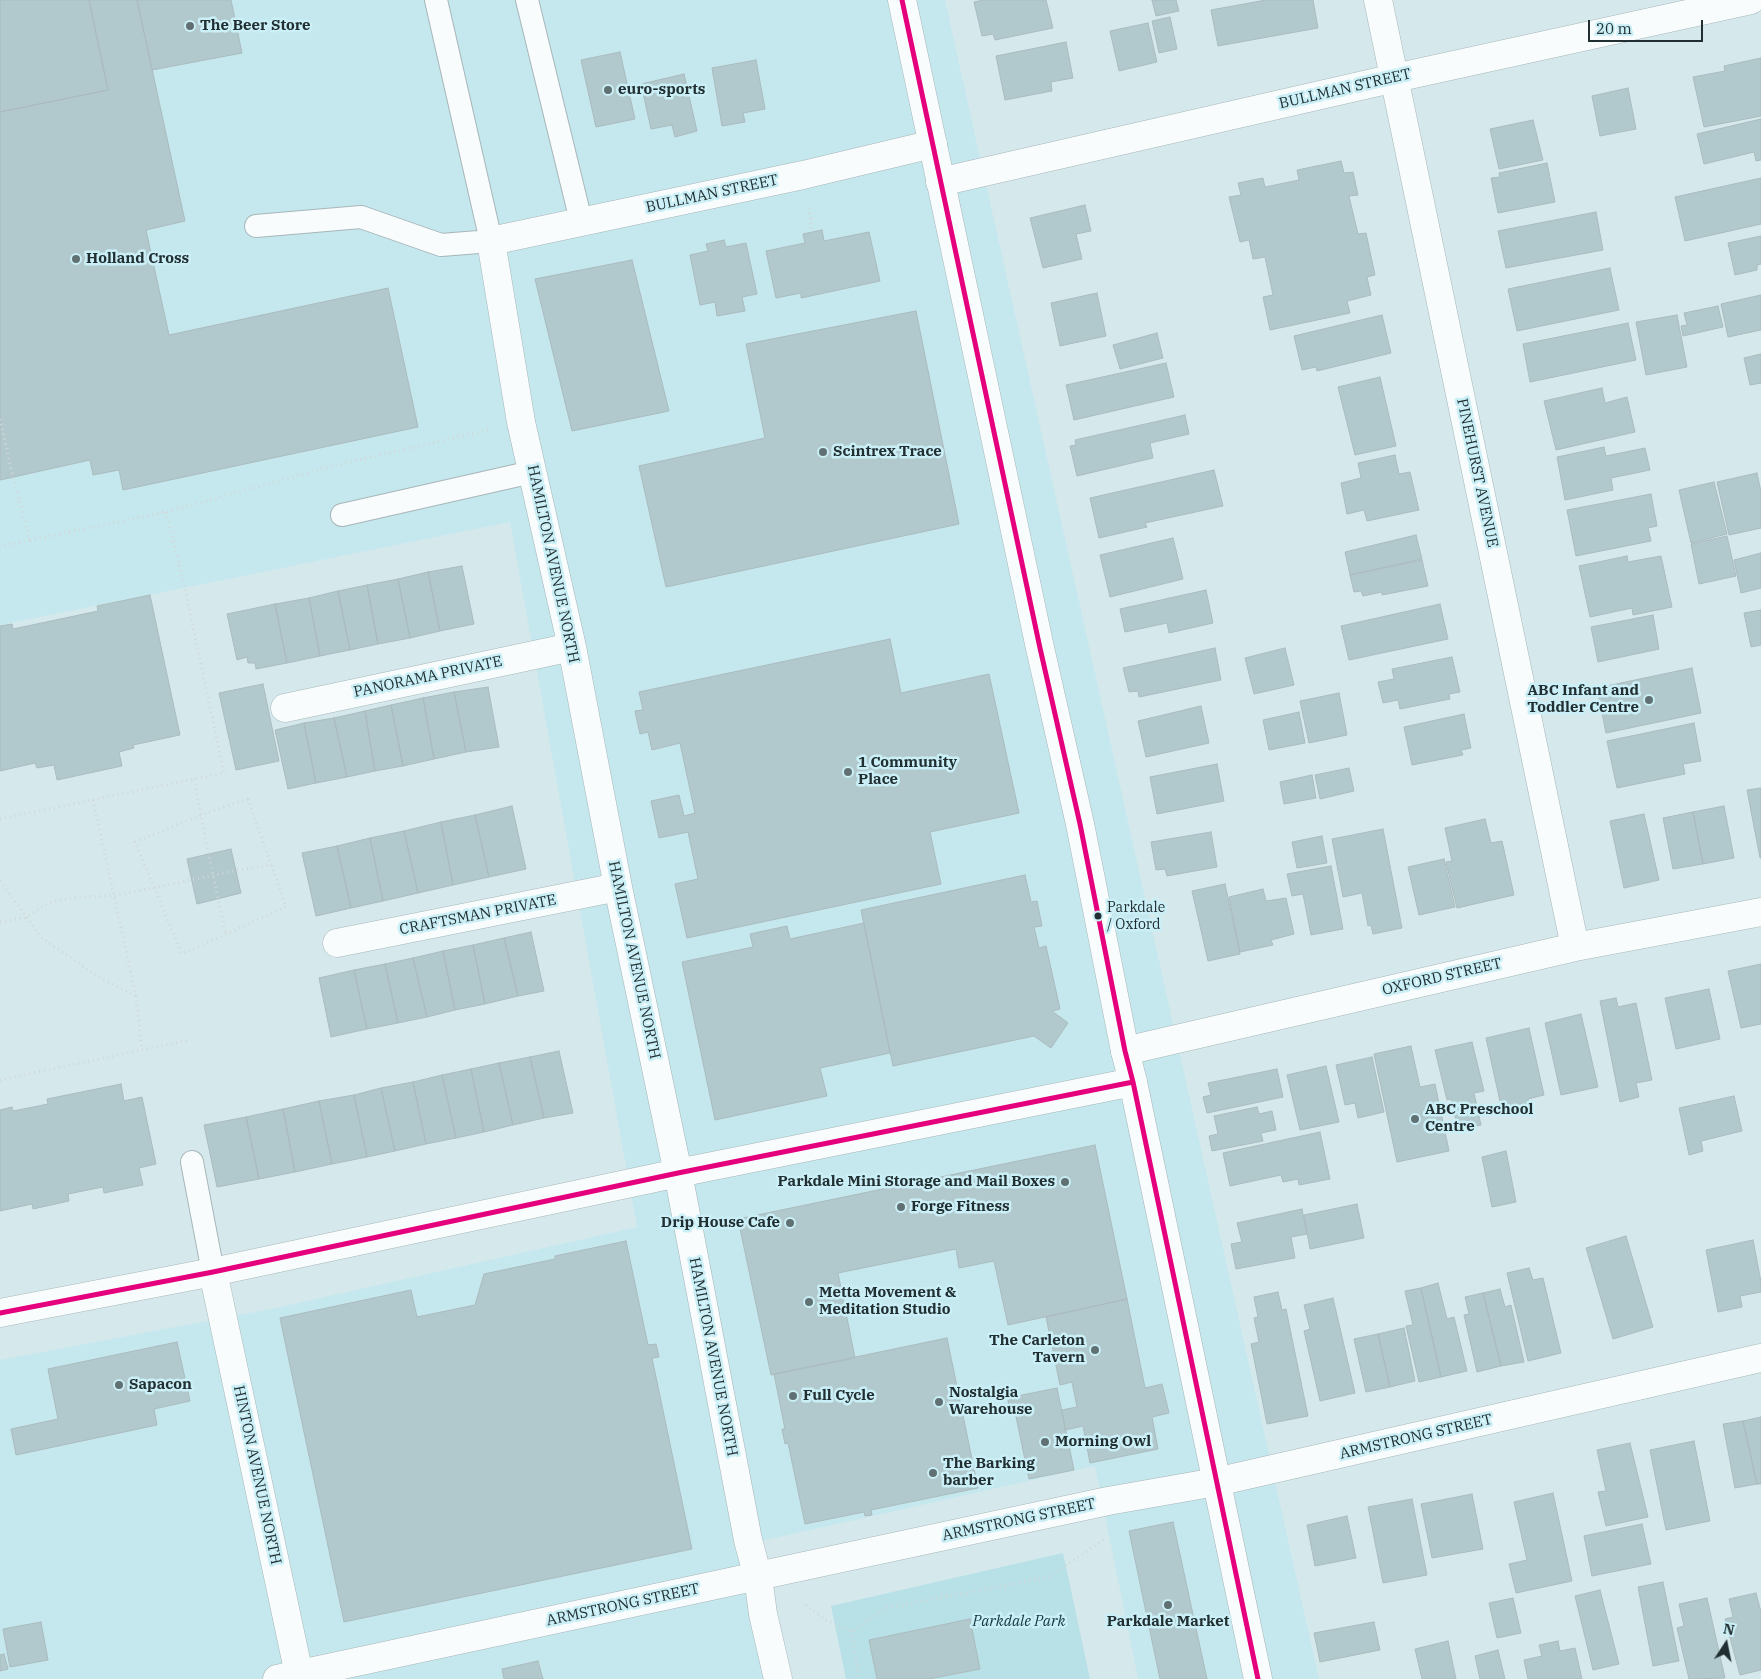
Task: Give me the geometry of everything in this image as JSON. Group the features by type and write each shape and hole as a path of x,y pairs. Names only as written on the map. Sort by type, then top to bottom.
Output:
{"street":[{"path":"902,0 1040,648 1080,824 1125,1052 1133,1082 1258,1679"},
{"name":"PINEHURST AVENUE","path":"1378,0 1575,947"},
{"name":"BULLMAN STREET","path":"940,182 1395,78 1750,0"},
{"name":"BULLMAN STREET","path":"491,241 803,175 933,144"},
{"name":"HAMILTON AVENUE NORTH","path":"491,241 521,422 572,647 618,887 678,1172 748,1540 758,1577 763,1614 778,1679"},
{"name":"PANORAMA PRIVATE","path":"285,708 572,647"},
{"name":"CRAFTSMAN PRIVATE","path":"337,943 618,887"},
{"name":"OXFORD STREET","path":"1125,1052 1575,947 1761,912"},
{"path":"0,1313 214,1272 678,1172 1133,1082"},
{"name":"HINTON AVENUE NORTH","path":"214,1272 292,1678"},
{"name":"ARMSTRONG STREET","path":"292,1678 1108,1501 1216,1482 1761,1358"}],"lane":[{"path":"256,226 361,217 441,245 491,241 436,0"},
{"path":"527,0 581,221"},
{"path":"342,515 532,472"},
{"path":"192,1162 214,1272"}],"path":[{"path":"807,200 812,232"},
{"path":"0,419 30,540"},
{"path":"0,546 166,512 333,466 521,422"},
{"path":"0,819 224,773 186,589 166,512"},
{"path":"194,779 226,934"},
{"path":"248,799 272,865 286,907 182,954 135,842 201,815 248,799"},
{"path":"93,800 136,996 142,1050"},
{"path":"0,922 27,917 48,903 78,897 114,896 213,875 272,865"},
{"path":"0,881 42,938 98,977 136,996"},
{"path":"0,1080 189,1040"},
{"path":"852,1631 887,1608 1049,1577 1108,1537"},
{"path":"806,1606 827,1621 852,1631"},
{"path":"852,1631 859,1679"}],"shaded area":[{"path":"0,0 945,0 1319,1679 1138,1679 1095,1466 752,1543 777,1679 0,1679 0,1360 276,1308 637,1227 510,522 0,625"}],"green space":[{"name":"Parkdale Park","path":"1063,1553 1090,1679 846,1679 831,1606"}],"building":[{"path":"0,0 89,0 108,90 0,112"},
{"name":"Holland Cross","path":"89,0 137,0 185,221 146,230 169,335 388,288 418,427 123,490 119,470 93,475 90,460 0,480 0,112 108,90"},
{"name":"The Beer Store","path":"137,0 231,0 242,53 152,70"},
{"path":"983,0 1046,0 1053,28 995,40 993,34 982,36 974,2"},
{"path":"1152,0 1176,0 1179,11 1156,16"},
{"path":"1266,0 1313,0 1318,28 1218,46 1211,10"},
{"path":"1170,17 1177,49 1159,53 1152,21"},
{"path":"1148,23 1157,62 1119,71 1110,31"},
{"path":"1066,42 1073,78 1051,82 1052,91 1005,100 996,56"},
{"name":"euro-sports","path":"620,52 635,119 596,127 581,60"},
{"path":"1761,58 1761,116 1704,127 1693,77 1725,71 1724,66"},
{"path":"756,60 765,109 743,113 745,122 722,126 712,68"},
{"path":"684,74 697,131 675,137 672,125 651,129 641,84"},
{"path":"1628,88 1636,129 1600,136 1592,96"},
{"path":"1761,119 1761,160 1756,161 1754,152 1704,164 1697,134"},
{"path":"1533,120 1543,160 1499,169 1490,129"},
{"path":"1341,161 1344,173 1353,172 1358,195 1349,196 1358,234 1366,233 1375,275 1367,277 1371,295 1347,301 1350,313 1270,330 1263,297 1273,295 1265,257 1253,259 1249,240 1240,242 1229,197 1241,195 1238,183 1263,178 1265,187 1299,180 1297,170"},
{"path":"1547,163 1555,202 1498,213 1491,178 1500,177 1499,173"},
{"path":"1761,178 1761,224 1685,241 1675,197"},
{"path":"1085,205 1091,231 1076,234 1082,259 1043,268 1030,218"},
{"path":"1596,212 1603,250 1506,268 1498,231"},
{"path":"822,230 824,241 869,232 880,281 801,298 801,293 776,298 766,251 805,243 803,234"},
{"path":"1761,236 1761,264 1757,265 1757,270 1735,275 1728,243"},
{"path":"724,240 726,247 746,243 757,294 742,297 745,311 717,316 715,302 700,305 690,255 708,251 706,244"},
{"path":"632,260 669,411 572,431 535,279"},
{"path":"1610,268 1619,310 1517,331 1508,289"},
{"path":"1097,293 1106,336 1060,346 1051,303"},
{"path":"1761,295 1761,330 1728,337 1721,304"},
{"path":"1718,306 1723,327 1683,336 1681,326 1687,325 1684,313"},
{"name":"Scintrex Trace","path":"916,311 959,524 666,587 639,466 765,438 746,344"},
{"path":"1382,315 1391,353 1317,371 1316,367 1302,370 1294,336"},
{"path":"1677,315 1687,367 1646,375 1636,322"},
{"path":"1628,323 1636,360 1530,382 1523,344"},
{"path":"1157,333 1163,358 1120,369 1113,345"},
{"path":"1761,354 1761,383 1750,385 1744,358"},
{"path":"1166,363 1174,397 1074,420 1066,385"},
{"path":"1380,377 1396,446 1355,455 1338,387"},
{"path":"1602,388 1605,403 1627,397 1635,432 1556,450 1544,401"},
{"path":"1185,415 1189,434 1150,443 1153,458 1077,476 1070,446 1076,445 1075,440"},
{"path":"1604,447 1606,456 1645,448 1650,470 1611,478 1613,490 1565,500 1557,457"},
{"path":"1395,455 1399,474 1410,472 1419,510 1367,521 1364,510 1347,514 1341,483 1361,478 1358,463"},
{"path":"1214,470 1223,506 1145,523 1147,527 1099,538 1090,498"},
{"path":"1757,473 1761,492 1761,528 1729,535 1717,482"},
{"path":"1714,482 1727,534 1691,543 1679,490"},
{"path":"1651,494 1657,526 1648,528 1651,541 1576,556 1567,510"},
{"path":"1416,535 1422,559 1350,575 1345,552"},
{"path":"1727,536 1736,576 1699,584 1691,544"},
{"path":"1173,538 1183,579 1110,597 1100,555"},
{"path":"1761,553 1761,588 1741,593 1734,560"},
{"path":"1627,556 1628,562 1661,556 1672,607 1633,615 1632,608 1590,617 1579,566"},
{"path":"1422,560 1428,586 1382,595 1382,592 1363,596 1361,591 1354,592 1350,575"},
{"path":"462,566 474,624 440,631 428,572"},
{"path":"428,572 440,631 410,638 398,579"},
{"path":"398,579 410,638 378,644 367,585"},
{"path":"367,585 378,644 350,650 338,591"},
{"path":"1206,590 1213,623 1169,633 1167,623 1125,632 1120,609"},
{"path":"338,591 350,650 320,656 309,598"},
{"path":"150,595 180,735 133,745 134,748 119,752 122,766 57,780 54,765 37,768 35,763 0,771 0,626 12,624 13,629 98,611 97,606"},
{"path":"309,598 320,656 287,663 275,604"},
{"path":"275,604 287,663 256,669 255,663 248,663 247,657 237,660 227,614"},
{"path":"1440,604 1448,639 1349,660 1341,626"},
{"path":"1761,610 1761,645 1751,647 1744,613"},
{"path":"1653,615 1659,649 1598,662 1591,627"},
{"name":"1 Community Place","path":"890,639 901,693 989,674 1019,813 930,832 941,884 687,938 675,884 698,879 688,832 659,838 651,801 679,795 684,816 695,813 680,743 652,750 648,732 640,734 635,711 643,710 639,692"},
{"path":"1215,648 1221,680 1139,697 1138,691 1129,692 1123,668"},
{"path":"1285,648 1294,685 1254,694 1245,658"},
{"path":"1452,657 1460,692 1449,694 1450,699 1400,709 1398,700 1383,703 1378,682 1394,679 1392,669"},
{"name":"ABC Infant and Toddler Centre","path":"1692,668 1701,713 1606,733 1597,688"},
{"path":"263,684 279,761 236,770 219,693"},
{"path":"488,687 499,747 466,752 454,692"},
{"path":"454,692 466,752 434,759 423,698"},
{"path":"1339,693 1347,735 1309,743 1300,701"},
{"path":"423,698 434,759 403,766 391,705"},
{"path":"391,705 403,766 375,771 365,711"},
{"path":"1201,706 1209,743 1146,757 1138,721"},
{"path":"365,711 375,771 347,777 334,718"},
{"path":"1299,712 1305,743 1269,750 1263,720"},
{"path":"1464,714 1471,748 1461,750 1463,755 1412,765 1404,727"},
{"path":"334,718 347,777 316,783 304,723"},
{"path":"304,723 316,783 288,789 275,730"},
{"path":"1694,723 1701,761 1683,764 1685,774 1617,788 1607,741"},
{"path":"1217,764 1224,801 1157,814 1150,777"},
{"path":"1349,768 1354,791 1320,799 1315,775"},
{"path":"1312,775 1316,798 1284,804 1280,782"},
{"path":"1761,788 1761,858 1760,858 1747,790"},
{"path":"512,806 526,869 489,877 475,815"},
{"path":"1724,806 1734,858 1703,864 1693,812"},
{"path":"1693,812 1703,864 1673,869 1663,818"},
{"path":"1644,814 1659,880 1624,888 1610,821"},
{"path":"475,815 489,877 453,885 441,822"},
{"path":"1485,819 1491,843 1502,841 1514,895 1457,908 1446,862 1452,861 1445,828"},
{"path":"441,822 453,885 418,893 404,831"},
{"path":"1383,829 1402,928 1373,934 1371,925 1368,926 1362,893 1343,897 1332,839"},
{"path":"404,831 418,893 383,901 370,838"},
{"path":"1211,832 1217,867 1167,876 1165,869 1156,870 1151,842"},
{"path":"1322,836 1327,863 1297,868 1292,842"},
{"path":"370,838 383,901 351,908 337,846"},
{"path":"337,846 351,908 316,916 302,853"},
{"path":"231,849 241,893 197,904 187,859"},
{"path":"1444,859 1455,907 1419,915 1408,867"},
{"path":"1331,866 1343,929 1311,935 1303,894 1292,896 1287,874"},
{"path":"1025,875 1031,902 1037,901 1042,926 1034,927 1039,948 1046,946 1060,1009 1052,1011 1068,1023 1051,1048 1034,1036 893,1066 861,910"},
{"path":"1225,884 1240,954 1208,961 1192,891"},
{"path":"1263,889 1266,901 1286,898 1294,934 1271,940 1273,945 1240,952 1229,897"},
{"path":"864,923 890,1053 820,1068 827,1096 715,1120 682,962 753,947 750,934 787,926 790,939"},
{"path":"531,932 544,991 518,996 504,938"},
{"path":"504,938 518,996 485,1004 473,945"},
{"path":"473,945 485,1004 455,1010 443,951"},
{"path":"443,951 455,1010 427,1017 413,958"},
{"path":"413,958 427,1017 398,1023 385,964"},
{"path":"385,964 398,1023 367,1029 354,970"},
{"path":"1761,964 1761,1024 1741,1028 1728,971"},
{"path":"354,970 367,1029 331,1037 319,978"},
{"path":"1709,989 1720,1039 1676,1049 1665,998"},
{"path":"1616,998 1618,1007 1636,1003 1652,1080 1636,1083 1639,1097 1620,1102 1600,1001"},
{"path":"1581,1014 1598,1087 1561,1095 1545,1023"},
{"path":"1529,1028 1544,1095 1528,1099 1530,1108 1503,1115 1486,1038"},
{"path":"1472,1042 1484,1091 1474,1093 1481,1125 1458,1129 1451,1099 1447,1100 1435,1050"},
{"name":"ABC Preschool Centre","path":"1411,1046 1420,1087 1435,1084 1449,1151 1397,1162 1374,1054"},
{"path":"559,1051 573,1113 544,1118 530,1057"},
{"path":"530,1057 544,1118 513,1125 499,1063"},
{"path":"1372,1057 1384,1112 1358,1118 1355,1103 1345,1105 1336,1065"},
{"path":"499,1063 513,1125 484,1132 471,1069"},
{"path":"1326,1066 1339,1122 1300,1130 1287,1075"},
{"path":"471,1069 484,1132 456,1138 442,1075"},
{"path":"1277,1069 1283,1097 1207,1113 1203,1097 1211,1095 1208,1083"},
{"path":"442,1075 456,1138 426,1144 413,1082"},
{"path":"413,1082 426,1144 395,1151 381,1088"},
{"path":"121,1084 124,1101 142,1097 156,1164 139,1168 143,1185 104,1193 103,1187 68,1194 69,1201 33,1209 32,1204 0,1211 0,1110 12,1107 13,1111 48,1104 47,1099"},
{"path":"381,1088 395,1151 367,1157 354,1095"},
{"path":"354,1095 367,1157 332,1164 319,1101"},
{"path":"1734,1096 1742,1131 1701,1141 1703,1151 1689,1155 1679,1108"},
{"path":"319,1101 332,1164 295,1172 283,1109"},
{"path":"1257,1107 1259,1114 1272,1111 1276,1130 1261,1133 1263,1141 1212,1151 1209,1136 1218,1134 1214,1116"},
{"path":"283,1109 295,1172 259,1179 246,1117"},
{"path":"246,1117 259,1179 217,1187 204,1125"},
{"path":"1320,1132 1330,1179 1299,1185 1298,1179 1283,1182 1281,1175 1230,1186 1223,1153"},
{"path":"1095,1145 1127,1299 1008,1325 994,1261 959,1268 956,1249 838,1273 855,1358 771,1375 738,1219"},
{"path":"1506,1151 1516,1202 1492,1207 1482,1157"},
{"path":"1357,1204 1364,1238 1310,1249 1304,1215"},
{"path":"1302,1209 1307,1234 1291,1237 1295,1258 1236,1269 1231,1244 1242,1242 1237,1223"},
{"path":"1626,1236 1653,1327 1613,1339 1586,1248"},
{"path":"1753,1240 1761,1282 1761,1292 1740,1296 1742,1307 1718,1312 1706,1250"},
{"path":"626,1241 648,1345 656,1344 659,1357 652,1358 692,1549 344,1622 280,1318 411,1290 417,1317 475,1305 484,1274"},
{"path":"1529,1268 1533,1280 1543,1278 1561,1353 1528,1361 1507,1273"},
{"path":"1438,1283 1447,1319 1454,1317 1467,1371 1441,1377 1421,1288"},
{"path":"1421,1288 1441,1377 1419,1382 1406,1326 1413,1325 1405,1291"},
{"path":"1500,1289 1505,1307 1511,1305 1524,1362 1501,1366 1483,1293"},
{"path":"1278,1292 1282,1310 1286,1309 1308,1416 1267,1424 1251,1344 1259,1342 1254,1318 1258,1317 1254,1297"},
{"path":"1483,1293 1501,1366 1477,1372 1464,1315 1469,1314 1465,1297"},
{"path":"1333,1298 1355,1393 1320,1401 1304,1331 1310,1329 1304,1305"},
{"name":"The Carleton Tavern","path":"1127,1299 1145,1388 1162,1384 1169,1413 1152,1417 1158,1449 1090,1463 1083,1426 1065,1430 1062,1410 1077,1407 1072,1382 1060,1385 1046,1317"},
{"path":"1404,1328 1415,1381 1390,1387 1378,1334"},
{"path":"1378,1334 1390,1387 1366,1392 1354,1339"},
{"path":"947,1338 978,1488 871,1510 872,1515 865,1516 864,1512 805,1524 788,1443 785,1444 782,1429 785,1429 774,1374"},
{"name":"Sapacon","path":"177,1342 190,1401 154,1409 157,1425 16,1455 11,1429 58,1419 48,1369"},
{"path":"1057,1388 1074,1470 1029,1479 1014,1407 1009,1408 1008,1400 1013,1399 1012,1397"},
{"path":"1761,1417 1761,1484 1757,1484 1743,1421"},
{"path":"1743,1421 1757,1484 1735,1488 1723,1424"},
{"path":"1694,1441 1710,1521 1666,1530 1650,1450"},
{"path":"1630,1443 1648,1517 1606,1526 1598,1492 1606,1491 1597,1450"},
{"path":"1553,1493 1572,1581 1516,1593 1509,1564 1527,1560 1514,1502"},
{"path":"1472,1494 1483,1549 1432,1558 1421,1504"},
{"path":"1412,1499 1427,1575 1383,1583 1368,1507"},
{"path":"1347,1516 1356,1558 1315,1566 1307,1525"},
{"name":"Parkdale Market","path":"1173,1522 1207,1679 1160,1679 1129,1531"},
{"path":"1642,1524 1651,1564 1592,1576 1584,1536"},
{"path":"1663,1582 1679,1661 1653,1666 1638,1587"},
{"path":"1600,1590 1619,1664 1593,1670 1575,1596"},
{"path":"1756,1593 1761,1612 1761,1670 1740,1675 1725,1619 1733,1617 1729,1599"},
{"path":"1513,1598 1521,1633 1497,1638 1489,1603"},
{"path":"1707,1598 1725,1678 1689,1679 1677,1628 1684,1626 1679,1604"},
{"path":"970,1619 980,1669 929,1679 877,1679 869,1640"},
{"path":"41,1622 48,1660 10,1667 3,1629"},
{"path":"1374,1622 1380,1650 1320,1662 1314,1633"},
{"path":"1448,1641 1456,1679 1422,1679 1415,1649"},
{"path":"1558,1641 1560,1651 1575,1648 1582,1679 1528,1679 1524,1660 1542,1656 1539,1645"},
{"path":"1498,1650 1505,1679 1480,1679 1475,1656"},
{"path":"4,1654 8,1669 0,1671 0,1655"},
{"path":"538,1661 543,1679 504,1679 502,1669"}],"transit line":[{"path":"902,0 1040,648 1080,824 1125,1051 1258,1679"},
{"path":"0,1313 213,1272 678,1173 1133,1082"}],"place":[{"name":"The Beer Store","path":"190,26"},
{"name":"euro-sports","path":"608,90"},
{"name":"Holland Cross","path":"76,259"},
{"name":"Scintrex Trace","path":"823,452"},
{"name":"ABC Infant and Toddler Centre","path":"1649,700"},
{"name":"1 Community Place","path":"848,772"},
{"name":"Parkdale / Oxford","path":"1098,916"},
{"name":"ABC Preschool Centre","path":"1415,1119"},
{"name":"Parkdale Mini Storage and Mail Boxes","path":"1065,1182"},
{"name":"Forge Fitness","path":"901,1207"},
{"name":"Drip House Cafe","path":"790,1223"},
{"name":"Metta Movement & Meditation Studio","path":"809,1302"},
{"name":"The Carleton Tavern","path":"1095,1350"},
{"name":"Sapacon","path":"119,1385"},
{"name":"Full Cycle","path":"793,1396"},
{"name":"Nostalgia Warehouse","path":"939,1402"},
{"name":"Morning Owl","path":"1045,1442"},
{"name":"The Barking barber","path":"933,1473"},
{"name":"Parkdale Market","path":"1168,1605"}]}
